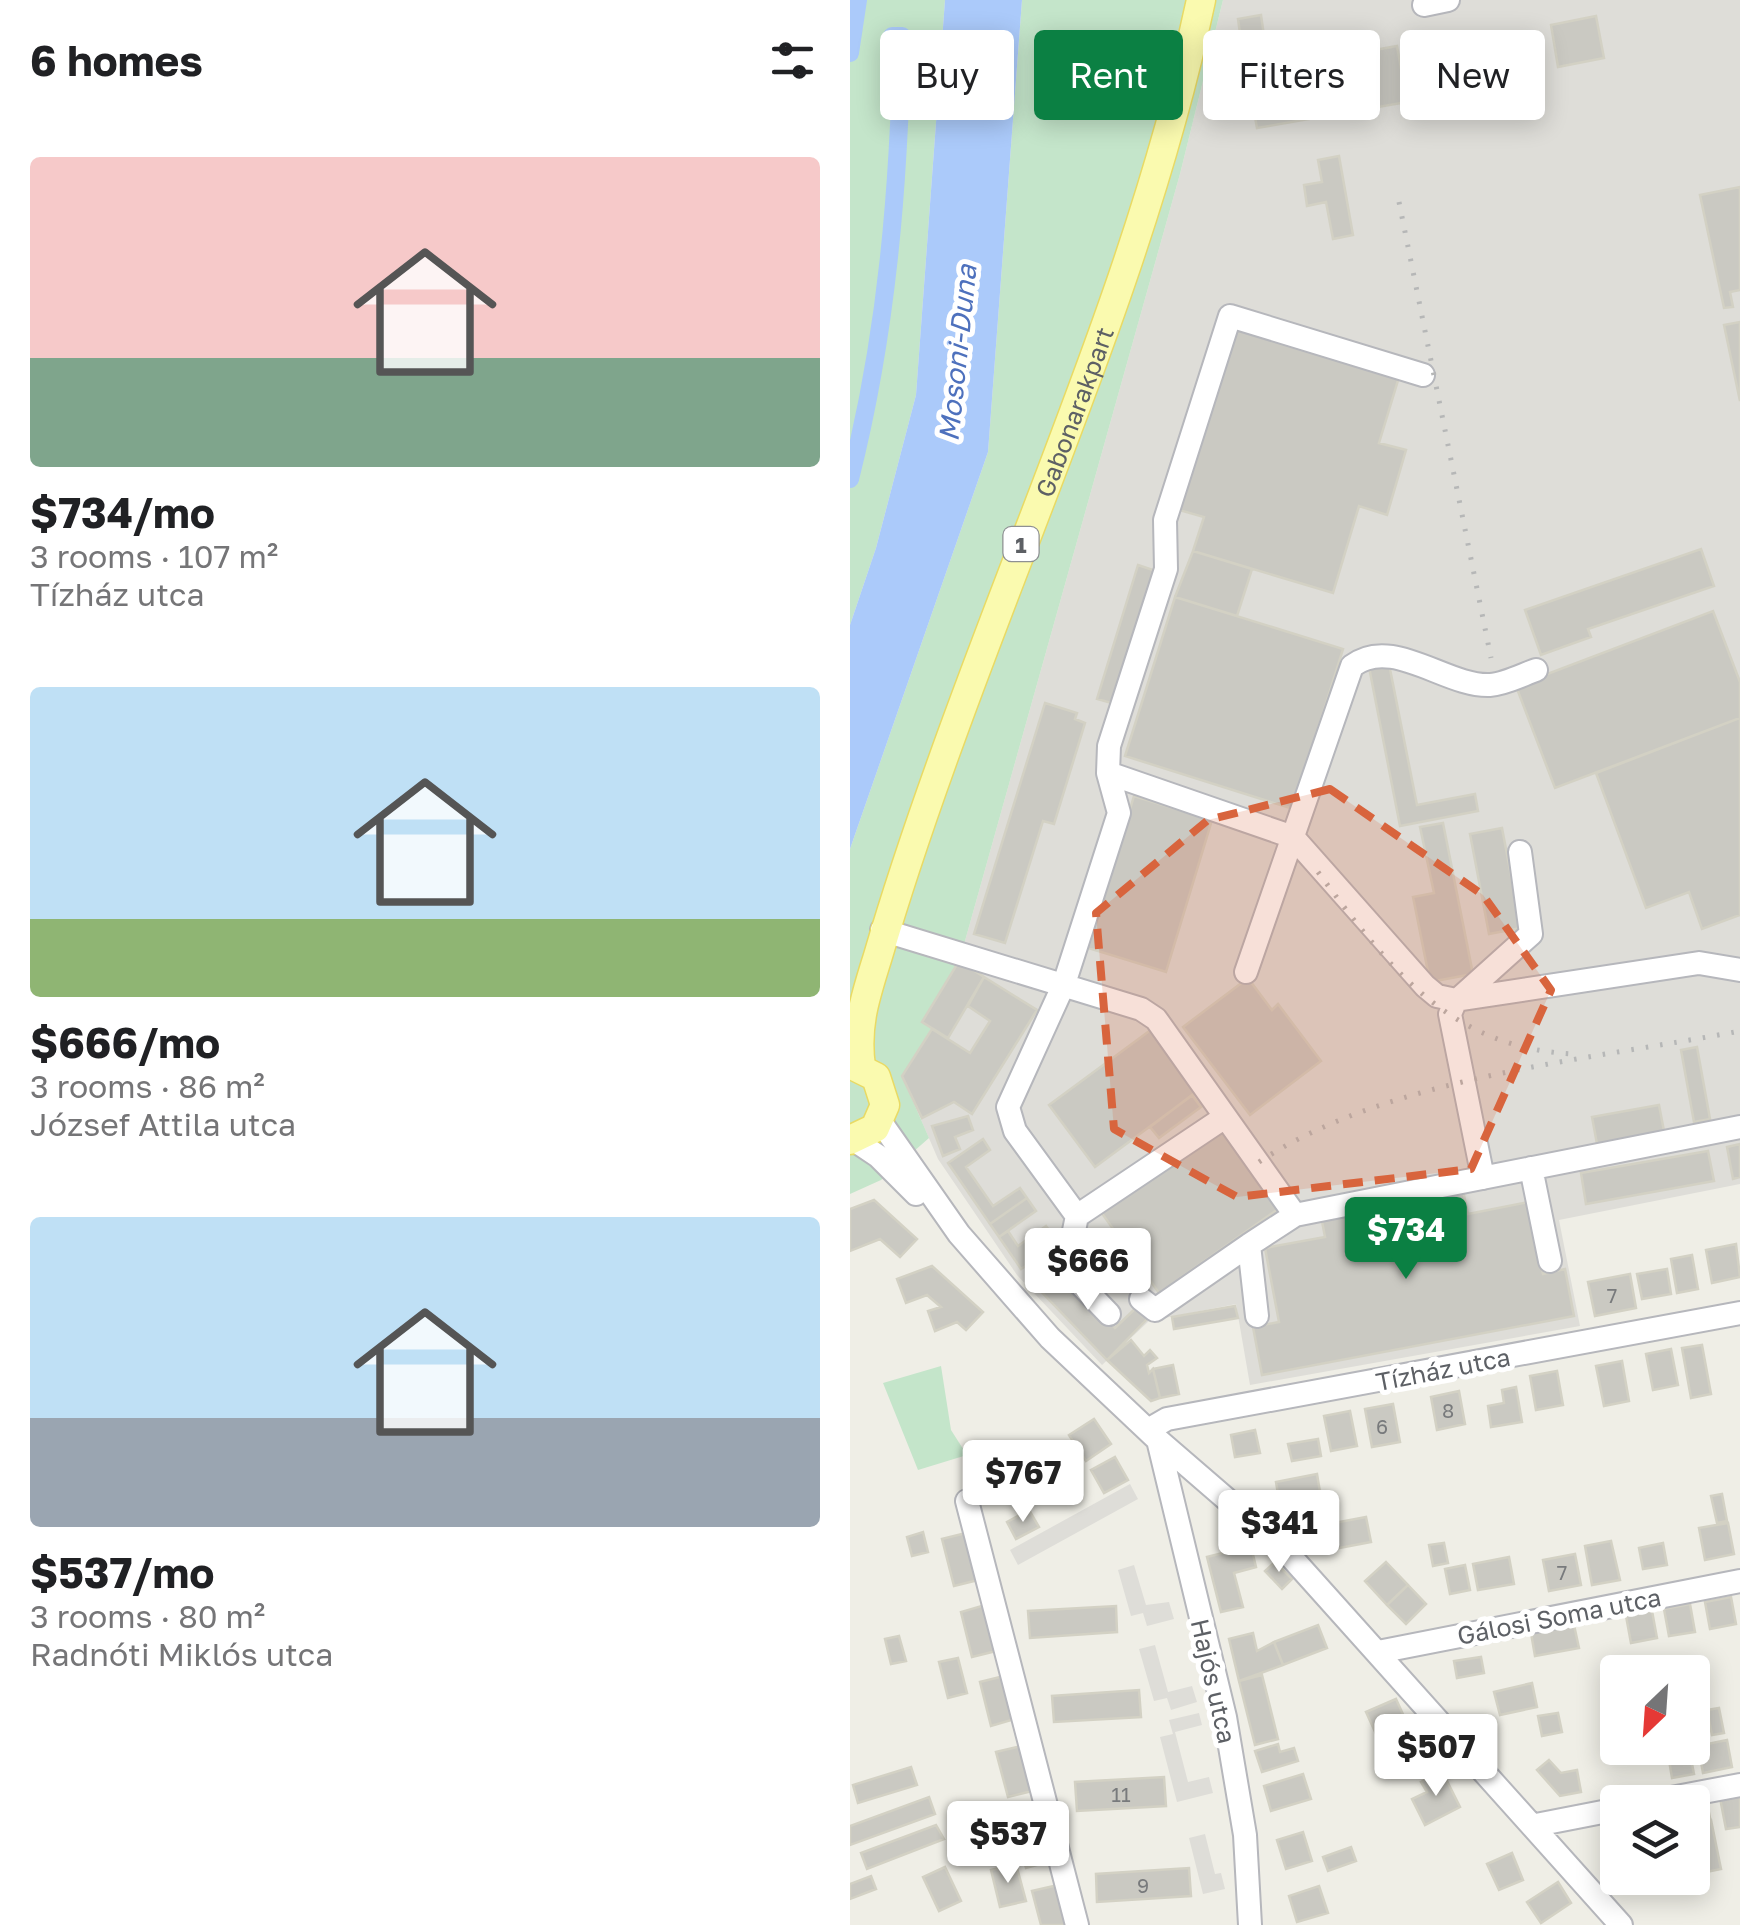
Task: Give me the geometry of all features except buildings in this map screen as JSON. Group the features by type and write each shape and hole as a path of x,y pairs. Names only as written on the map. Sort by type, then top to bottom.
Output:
{"main road":[{"name":"Gabonarakpart","path":"882,930 1000,600 1126,270 1162,159 1201,0"},
{"name":"1","path":"850,998 882,930"},
{"name":"1","path":"880,1121 885,1104 882,1087 856,1065 858,1029 882,930"},
{"path":"852,1140 868,1133 880,1121"}],"street":[{"path":"1424,5 1448,0"},
{"path":"1077,1216 1016,1131 1008,1107 1064,984 1119,813 1108,773 1109,746 1166,569 1165,520 1230,316 1423,375"},
{"path":"1246,972 1352,666 1365,656 1384,656 1486,685 1536,670"},
{"path":"1108,773 1293,837 1438,996 1458,999 1698,962 1740,970"},
{"path":"1483,1178 1450,1014 1458,999 1531,934 1520,852"},
{"path":"882,930 1141,1009 1156,1019 1295,1215"},
{"path":"1110,1314 1061,1264 1070,1250 1077,1216 1225,1117"},
{"path":"880,1121 959,1234"},
{"path":"1140,1299 1155,1310 1295,1215 1740,1127"},
{"path":"852,1140 878,1156 959,1234 1050,1338 1282,1548 1536,1825 1622,1925"},
{"path":"1531,1168 1550,1262"},
{"path":"1249,1246 1257,1316"},
{"name":"Tízház utca","path":"1153,1435 1167,1419 1740,1314"},
{"name":"Hajós utca","path":"1153,1435 1225,1717 1244,1835 1250,1925"},
{"path":"968,1501 1077,1925"},
{"name":"Gálosi Soma utca","path":"1378,1652 1740,1581"},
{"path":"1710,1790 1740,1784"},
{"path":"1536,1825 1600,1813"}],"highlighted area":[{"path":"1330,789 1483,895 1551,990 1471,1169 1237,1197 1114,1129 1096,913 1208,820"}],"shaded area":[{"path":"1223,0 1740,0 1740,1184 1559,1220 1580,1326 1250,1385 1236,1304 1149,1321 1102,1365 1017,1275 938,1159 902,1076 931,1030 921,1023 959,961 1203,81 1203,120 1380,120 1380,30 1216,30"},
{"path":"1130,1484 1138,1499 1018,1565 1010,1550"},
{"path":"1134,1565 1146,1605 1169,1602 1174,1619 1147,1626 1143,1613 1131,1616 1118,1570"},
{"path":"1155,1645 1168,1692 1192,1686 1197,1702 1171,1710 1167,1698 1154,1701 1139,1649"},
{"path":"1199,1713 1202,1725 1175,1732 1188,1782 1209,1777 1213,1793 1177,1802 1160,1737 1173,1734 1169,1720"},
{"path":"1205,1834 1215,1874 1221,1873 1225,1889 1203,1894 1189,1838"}],"green space":[{"path":"850,0 945,0 943,30 880,30 880,120 936,120 916,395 876,548 850,625"},
{"path":"1022,0 1223,0 1216,30 1203,30 1203,81 1180,174 965,941 959,961 922,1022 931,1029 902,1076 929,1138 881,1180 850,1194 850,849 988,452"},
{"path":"941,1366 951,1430 967,1455 918,1470 883,1383"}],"water":[{"path":"945,0 1022,0 1014,106 1014,30 943,30"},
{"name":"Mosoni-Duna","path":"936,120 1013,120 988,452 850,849 850,625 876,548 916,395"}],"waterway":[{"path":"850,53 858,0"},
{"path":"850,479 882,314 899,120"}],"railway":[{"path":"1399,202 1491,658"},
{"path":"1318,872 1369,939 1424,996 1491,1036 1530,1049 1575,1054"},
{"path":"1259,1162 1310,1133 1428,1091 1555,1063 1740,1031"}]}
